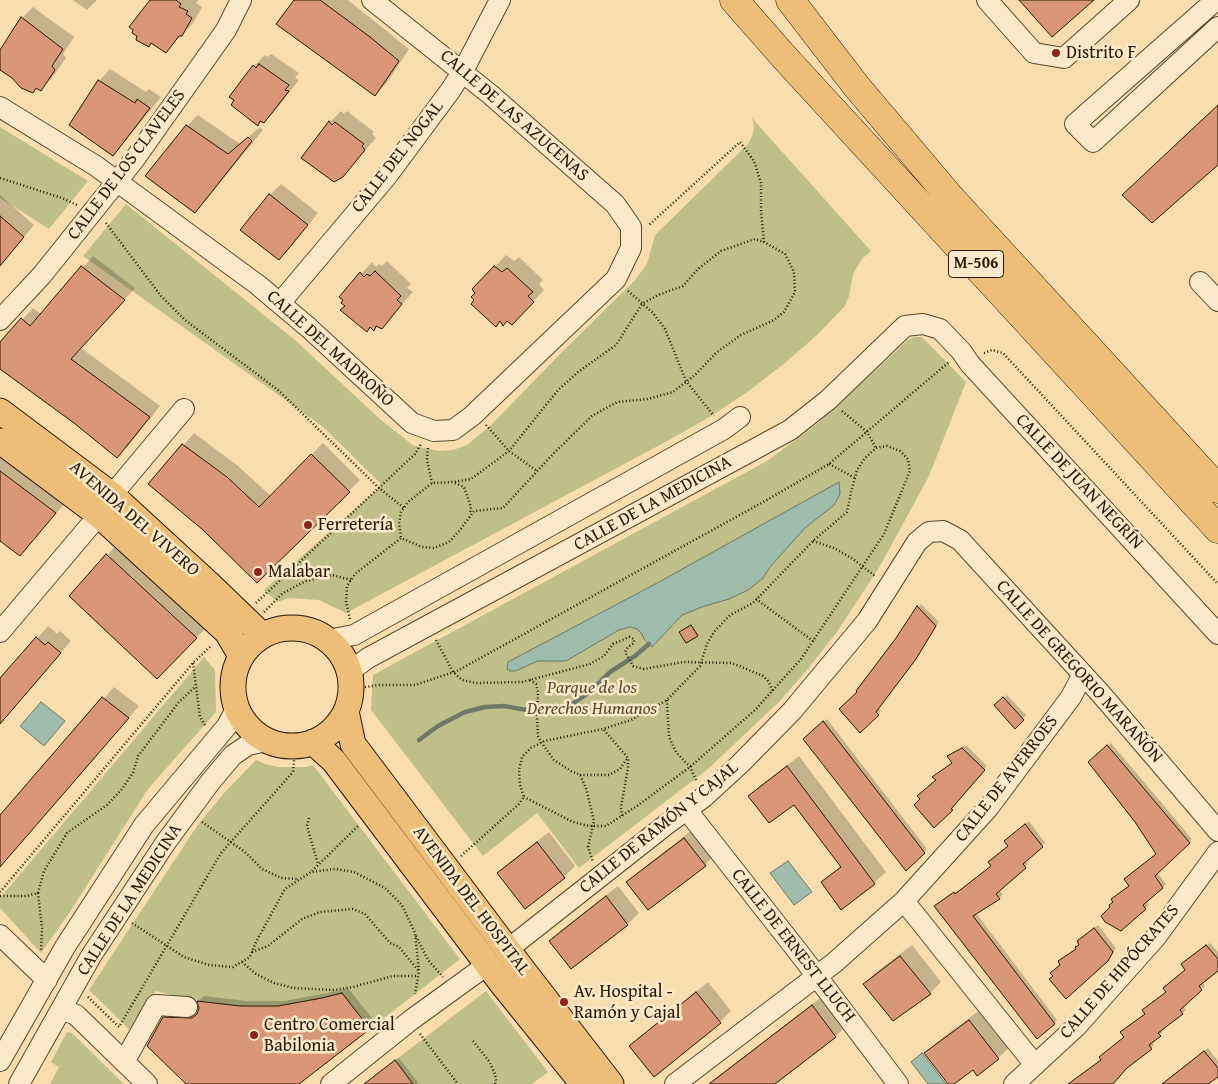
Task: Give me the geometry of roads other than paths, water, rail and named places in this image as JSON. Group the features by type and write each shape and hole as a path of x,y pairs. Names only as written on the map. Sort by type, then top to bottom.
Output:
{"highway":[{"name":"M-506","path":"734,0 785,58 1218,529"},
{"name":"M-506","path":"790,0 857,87 950,197 1218,489"},
{"path":"1118,379 1218,463"}],"main road":[{"name":"AVENIDA DEL VIVERO","path":"0,411 105,505 210,585 256,630"},
{"name":"AVENIDA DEL VIVERO","path":"0,441 105,505 226,632 241,656"},
{"path":"293,627 316,632 328,640 345,660 349,690 333,730 304,744 290,747 267,742 248,728 236,709 232,686 237,663 250,644 256,630 270,631 293,627"},
{"name":"AVENIDA DEL HOSPITAL","path":"349,690 353,744 611,1084"},
{"name":"AVENIDA DEL HOSPITAL","path":"304,744 334,760 487,965 583,1084"}],"street":[{"name":"CALLE DE LOS CLAVELES","path":"0,320 42,275 134,160 226,30 241,0"},
{"name":"CALLE DE LAS AZUCENAS","path":"372,0 463,71 615,204 631,227 631,245"},
{"name":"CALLE DEL NOGAL","path":"280,303 387,176 463,71 500,0"},
{"path":"987,0 1034,53 1064,58 1130,0"},
{"path":"1216,0 1075,124 1093,142 1218,27"},
{"name":"CALLE DEL MADROÑO","path":"0,107 96,166 258,285 412,423 434,431 453,430 475,413 616,279 631,245"},
{"path":"1200,282 1218,301"},
{"name":"CALLE DE LA MEDICINA","path":"349,690 368,658 790,430 828,400 906,326 923,324 940,329"},
{"name":"CALLE DE JUAN NEGRÍN","path":"940,329 1218,634"},
{"path":"0,632 184,409"},
{"name":"CALLE DE LA MEDICINA","path":"328,640 354,635 724,430 740,417"},
{"name":"CALLE DE GREGORIO MARAÑÓN","path":"929,532 943,531 960,540 1083,674 1218,831"},
{"name":"CALLE DE RAMÓN Y CAJAL","path":"508,950 598,877 704,797 740,764 792,712 867,621 916,542 929,532"},
{"name":"CALLE DE AVERROES","path":"675,1084 834,964 904,901 989,807 1070,697 1083,674"},
{"path":"0,1062 44,977 144,825 216,739 236,709"},
{"name":"CALLE DE LA MEDICINA","path":"19,1084 91,956 166,842 233,756 248,745 267,742"},
{"name":"CALLE DE ERNEST LLUCH","path":"686,809 898,1084"},
{"name":"CALLE DE HIPÓCRATES","path":"1014,1084 1076,1027 1156,937 1218,852"},
{"path":"904,901 1035,1065"},
{"path":"0,936 44,977"},
{"path":"331,1084 411,1020 487,965"},
{"path":"124,1062 156,1005 187,1007"},
{"path":"60,1012 69,1012 76,1015 147,1084"}],"waterway":[{"path":"419,740 438,726 465,712 485,707 504,706 532,711 569,706 590,692 610,672 635,656 649,644"}],"place":[{"name":"Distrito F","path":"1056,53"},
{"name":"Ferretería","path":"308,525"},
{"name":"Malabar","path":"258,572"},
{"name":"Av. Hospital - Ramón y Cajal","path":"564,1002"},
{"name":"Centro Comercial Babilonia","path":"254,1035"}],"park label":[{"name":"Parque de los Derechos Humanos","path":"592,698"}]}
